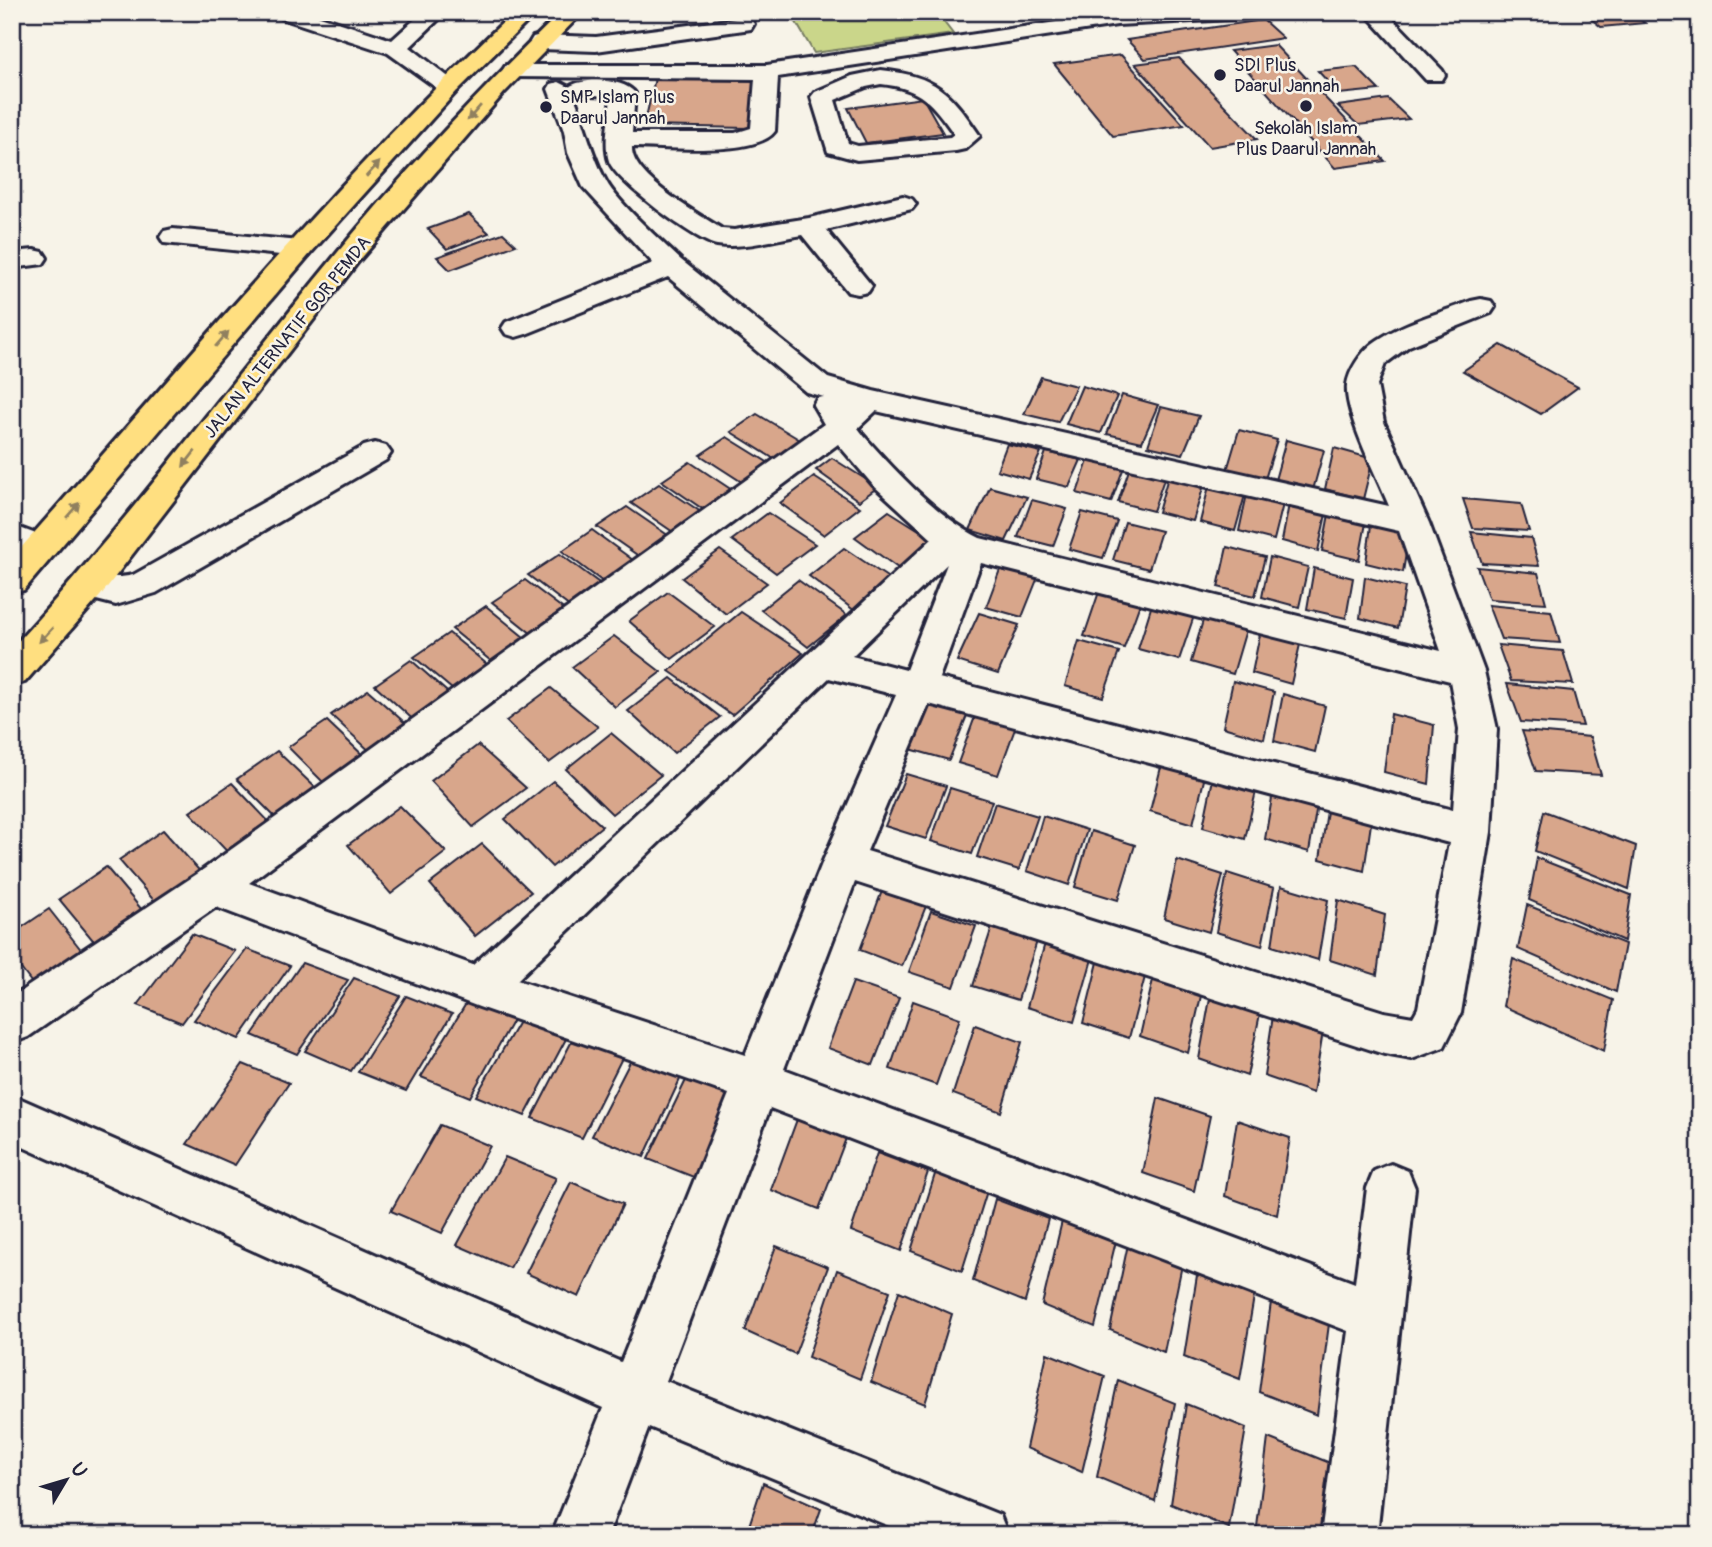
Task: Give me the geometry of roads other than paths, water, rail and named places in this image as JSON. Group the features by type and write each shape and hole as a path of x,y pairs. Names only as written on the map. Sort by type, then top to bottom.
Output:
{"main road":[{"name":"JALAN ALTERNATIF GOR PEMDA","path":"12,581 26,542 449,86 527,12"},
{"name":"JALAN ALTERNATIF GOR PEMDA","path":"12,672 89,586 349,256 505,79 573,12"}],"street":[{"path":"396,48 436,12"},
{"path":"505,79 878,67 1117,19 1252,12"},
{"path":"1374,12 1434,75"},
{"path":"292,13 396,48 449,86"},
{"path":"541,42 596,44 743,24"},
{"path":"878,67 919,82 932,90 968,136 965,140 956,144 857,153 837,147 823,97 860,81 878,67"},
{"path":"620,140 735,140 753,137 763,131 767,72"},
{"path":"505,79 559,89 613,89 624,93 619,153 627,172 708,233 722,238 809,226 903,204"},
{"path":"559,89 576,131 580,153 596,187 671,265 817,385 839,428 873,466 961,544 1466,671"},
{"path":"809,226 858,286"},
{"path":"173,237 300,249"},
{"path":"516,328 671,265"},
{"path":"843,861 1370,1029 1412,1038 1429,1032 1439,1013 1471,832 1478,729 1466,671 1413,523 1369,422 1363,401 1364,378 1372,360 1399,340 1481,307"},
{"path":"817,385 870,400 1413,523"},
{"path":"12,1021 212,887 839,428 870,400"},
{"path":"89,586 116,592 144,584 375,453"},
{"path":"479,987 822,662 961,544"},
{"path":"580,1535 843,861 918,687 961,544"},
{"path":"822,662 1471,832"},
{"path":"212,887 479,987 759,1082 1376,1316"},
{"path":"12,1118 635,1395 980,1535"},
{"path":"1349,1535 1391,1188"}],"place":[{"name":"SDI Plus Daarul Jannah","path":"1220,75"},
{"name":"Sekolah Islam Plus Daarul Jannah","path":"1306,106"},
{"name":"SMP Islam Plus Daarul Jannah","path":"546,107"}]}
